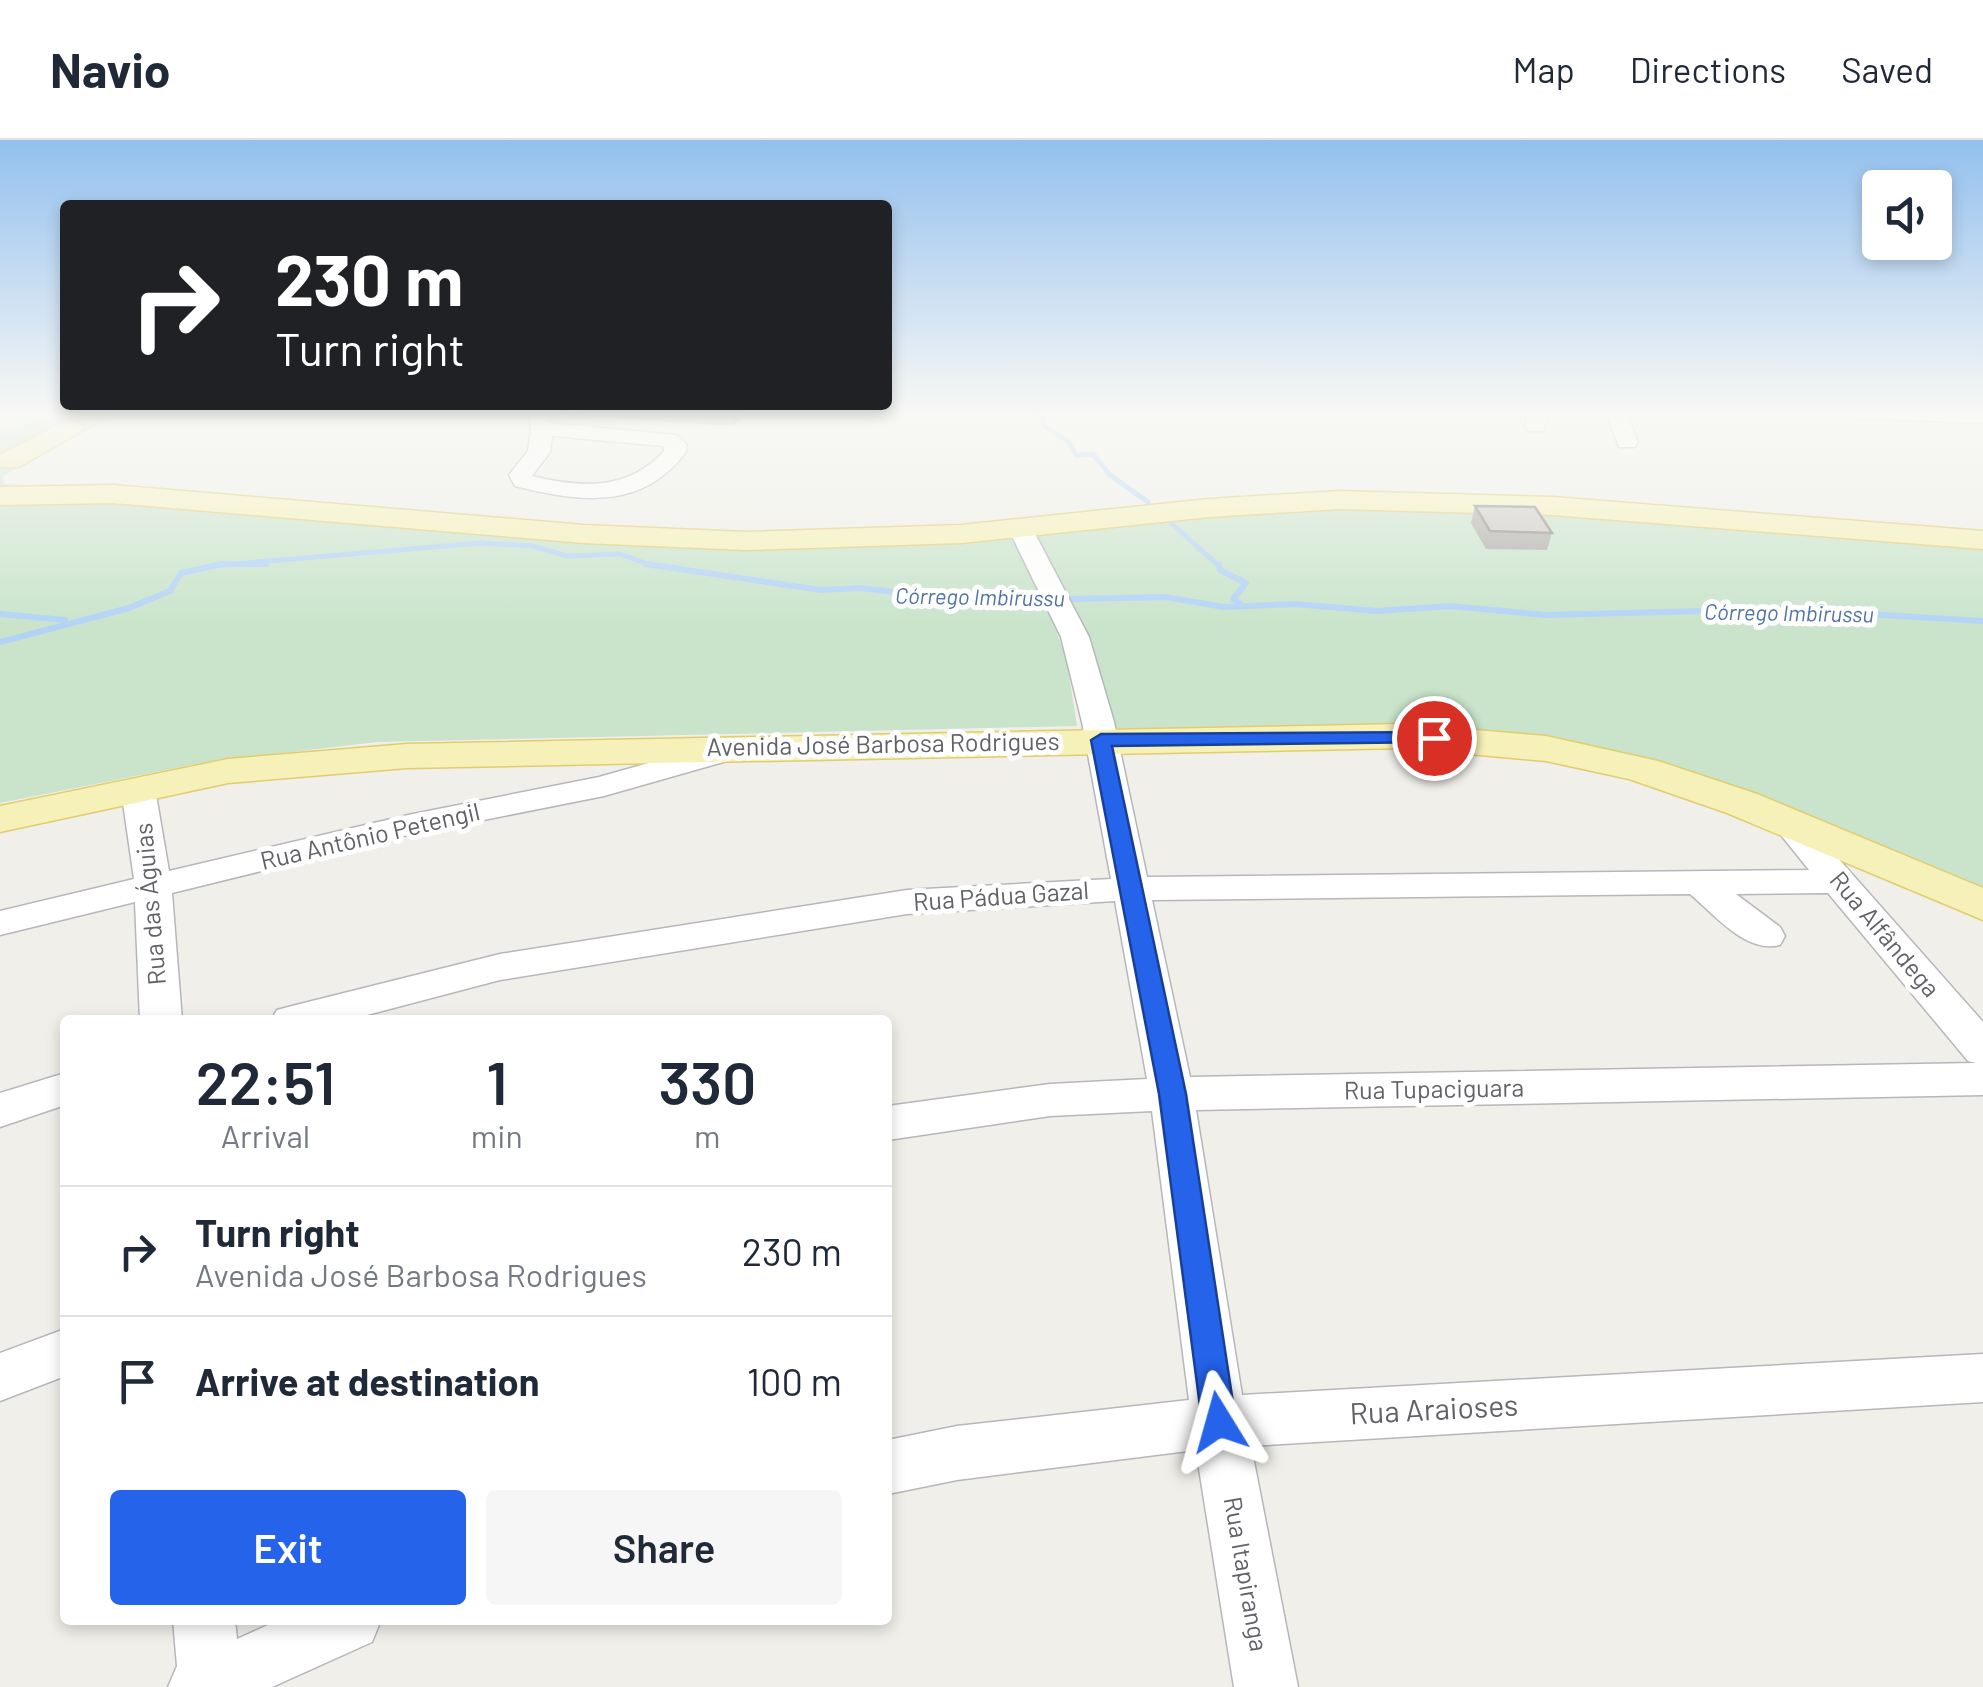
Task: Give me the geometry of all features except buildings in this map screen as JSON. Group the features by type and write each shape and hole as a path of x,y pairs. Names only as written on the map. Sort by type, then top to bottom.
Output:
{"main road":[{"path":"63,483 113,494 666,538 881,538 1340,500 1553,506 1983,540"},
{"name":"Avenida José Barbosa Rodrigues","path":"0,819 228,771 323,762 740,747 1404,736 1529,745 1647,770 1786,820 1983,905"}],"street":[{"path":"530,483 584,490 634,483"},
{"name":"Rua Itapiranga","path":"1020,528 1084,664 1101,740 1172,1094 1219,1422 1266,1687"},
{"name":"Rua Antônio Petengil","path":"0,923 408,825 604,786 740,747"},
{"name":"Rua das Águias","path":"138,789 153,886 161,1015"},
{"name":"Rua Alfândega","path":"1786,820 1983,1050"},
{"name":"Rua Pádua Gazal","path":"312,1015 500,968 770,921 907,902 1131,888 1841,881"},
{"path":"1699,883 1766,936"},
{"name":"Rua Tupaciguara","path":"892,1122 1050,1100 1172,1094 1983,1079"},
{"path":"0,1110 60,1091"},
{"path":"0,1377 60,1354"},
{"name":"Rua Araioses","path":"892,1466 957,1453 1219,1422 1983,1378"},
{"path":"204,1625 207,1685 339,1625"}],"green space":[{"path":"0,483 741,533 820,533 1275,508 1466,506 1983,543 1983,915 1772,819 1536,747 1084,739 1066,657 1077,726 377,742 206,762 0,803"}],"waterway":[{"path":"1122,483 1148,502"},
{"path":"1171,523 1219,566"},
{"name":"Córrego Imbirussu","path":"234,564 480,543 532,546 568,556 619,554 650,565"},
{"name":"Córrego Imbirussu","path":"214,566 234,564"},
{"name":"Córrego Imbirussu","path":"214,566 234,564"},
{"name":"Córrego Imbirussu","path":"234,564 266,564"},
{"path":"1219,564 1220,570 1246,583 1233,599 1242,605"},
{"name":"Córrego Imbirussu","path":"650,565 821,590 860,588 974,601 1166,597 1224,607 1294,604 1377,611 1450,606 1546,615 1783,609 1983,621"},
{"name":"Córrego Imbirussu","path":"650,565 654,566"},
{"name":"Córrego Imbirussu","path":"0,642 129,608 170,591 181,573 214,566"},
{"path":"0,614 65,620"}],"route":[{"path":"1219,1422 1172,1094 1101,740 1434,738"}]}
